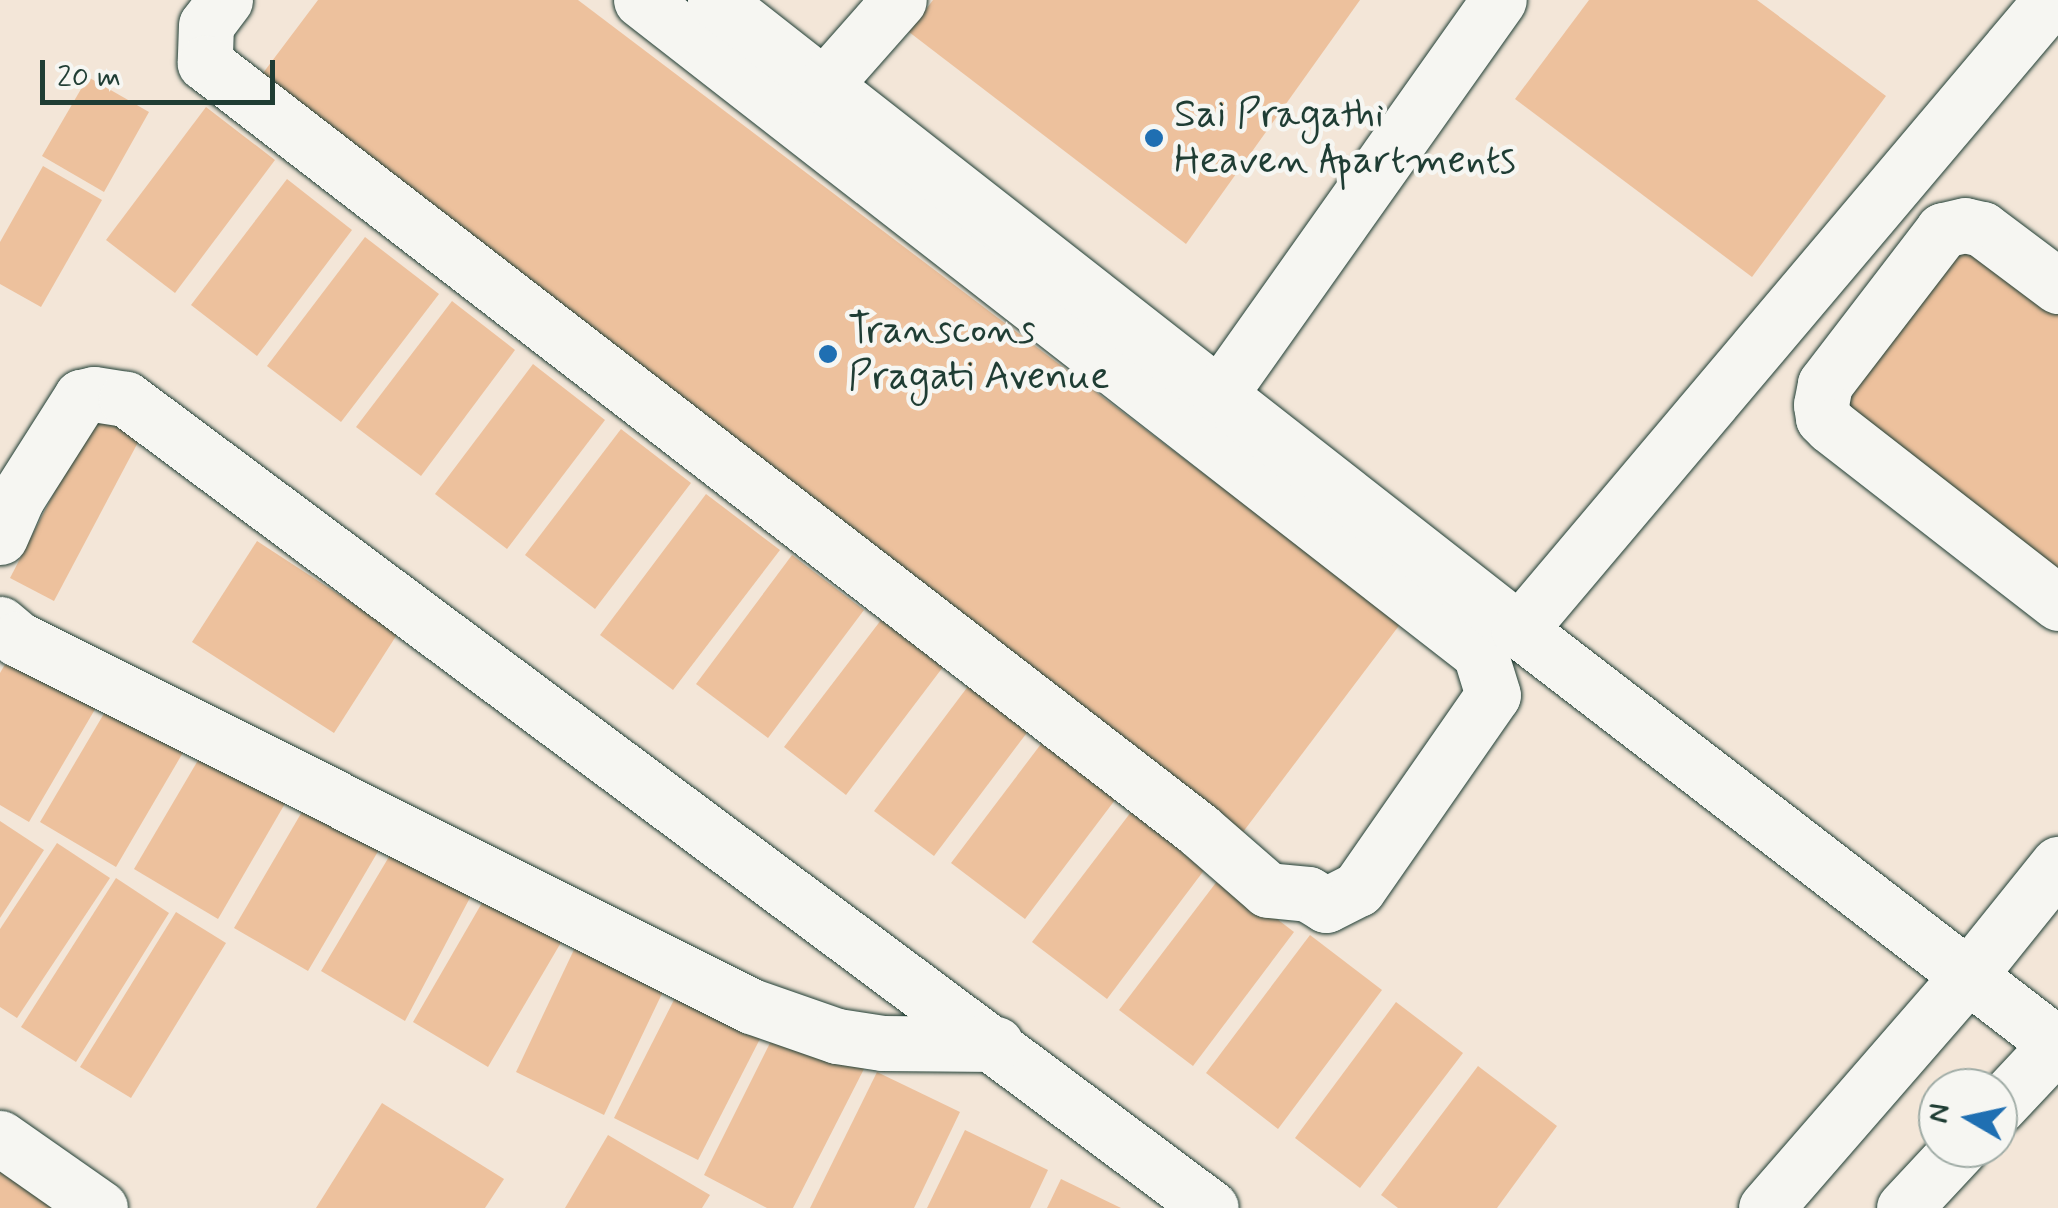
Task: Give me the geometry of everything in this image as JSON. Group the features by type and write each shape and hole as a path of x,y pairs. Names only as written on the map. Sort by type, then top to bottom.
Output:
{"street":[{"path":"226,0 206,26 205,63 1199,830 1268,890 1308,894 1326,904 1358,889 1493,696 1480,653 641,0"},
{"path":"716,0 1519,630 2058,1044 2018,1087"},
{"path":"824,86 900,0"},
{"path":"1519,630 2051,0"},
{"path":"1219,395 1484,5"},
{"path":"2058,286 1982,228 1965,225 1944,230 1825,384 1821,405 1831,426 2058,603"},
{"path":"0,536 17,498 82,398 94,394 126,400 996,1044 1211,1208"},
{"path":"0,624 18,640 751,1006 837,1036 882,1043 996,1044"},
{"path":"1766,1208 1968,976 2058,864"},
{"path":"0,1138 100,1208"},
{"path":"1904,1208 1941,1168"}],"building":[{"name":"Transcons Pragati Avenue","path":"318,0 578,0 1401,623 1243,832 254,85"},
{"name":"Sai Pragathi Heaven Apartments","path":"933,0 1360,0 1186,244 909,32"},
{"path":"1589,0 1757,0 1886,96 1752,277 1515,99"},
{"path":"88,77 149,112 104,192 42,156"},
{"path":"206,107 275,160 175,293 106,240"},
{"path":"43,166 102,200 41,307 0,284 0,242"},
{"path":"287,179 352,230 257,356 191,305"},
{"path":"365,237 439,294 341,422 267,366"},
{"path":"1969,241 2058,309 2058,574 1841,405"},
{"path":"452,301 515,350 421,476 356,427"},
{"path":"533,364 605,420 507,549 435,494"},
{"path":"98,408 144,431 54,601 10,578"},
{"path":"621,429 691,483 595,609 525,555"},
{"path":"706,494 780,550 673,690 600,635"},
{"path":"257,541 398,633 334,733 192,642"},
{"path":"792,555 864,610 768,738 696,684"},
{"path":"881,620 943,667 846,795 784,747"},
{"path":"14,649 101,699 29,822 0,805 0,673"},
{"path":"969,685 1029,730 934,856 874,811"},
{"path":"112,700 188,744 116,867 40,822"},
{"path":"1044,740 1118,796 1025,919 951,863"},
{"path":"207,745 290,795 218,919 134,869"},
{"path":"306,805 380,848 308,971 234,928"},
{"path":"1131,812 1205,869 1107,999 1032,942"},
{"path":"0,821 44,850 0,918"},
{"path":"57,843 110,878 17,1018 0,1007 0,929"},
{"path":"393,850 473,892 405,1021 321,971"},
{"path":"1221,876 1294,932 1193,1066 1119,1010"},
{"path":"116,878 169,913 76,1062 21,1027"},
{"path":"490,889 566,934 488,1067 413,1022"},
{"path":"176,912 226,943 131,1098 80,1067"},
{"path":"1310,935 1382,990 1278,1129 1206,1073"},
{"path":"580,937 669,979 604,1115 516,1072"},
{"path":"679,990 763,1033 698,1160 614,1118"},
{"path":"1396,1002 1463,1053 1360,1188 1295,1138"},
{"path":"780,1023 865,1067 793,1208 767,1208 704,1175"},
{"path":"1478,1066 1557,1126 1497,1208 1398,1208 1381,1195"},
{"path":"877,1072 960,1112 914,1208 810,1208"},
{"path":"382,1103 504,1179 485,1208 316,1208"},
{"path":"965,1130 1048,1170 1030,1208 927,1208"},
{"path":"608,1135 710,1195 702,1208 565,1208"},
{"path":"0,1162 64,1208 0,1208"},
{"path":"1061,1179 1121,1208 1047,1208"}],"place":[{"name":"Sai Pragathi Heaven Apartments","path":"1154,138"},
{"name":"Transcons Pragati Avenue","path":"828,354"}]}
